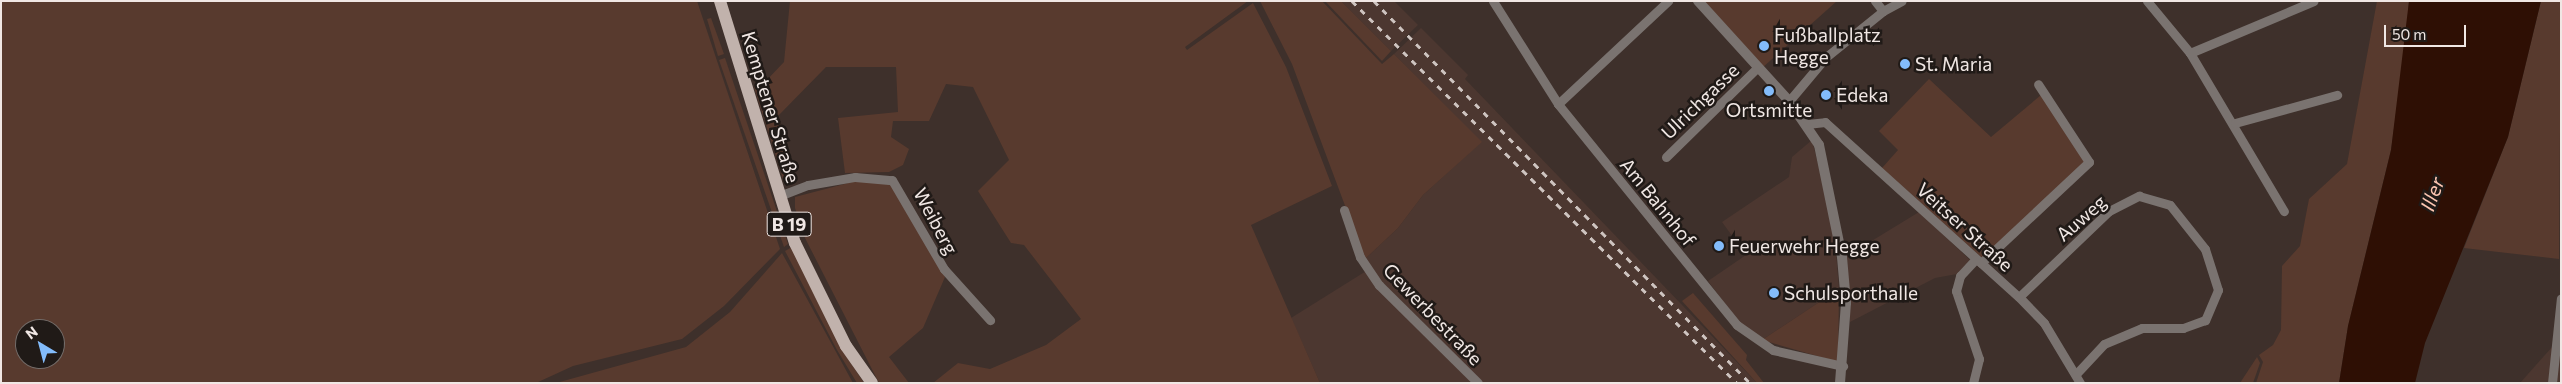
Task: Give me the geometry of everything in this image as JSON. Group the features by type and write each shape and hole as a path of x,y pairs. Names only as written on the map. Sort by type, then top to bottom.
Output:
{"main road":[{"name":"Kemptener Straße","path":"720,1 779,196 795,242 846,346 872,383"}],"street":[{"name":"Am Bahnhof","path":"1493,1 1558,104 1737,325 1773,350 1843,366"},
{"path":"1558,104 1668,1"},
{"path":"1698,1 1789,101 1807,124 1819,145 1838,226 1846,303 1843,366 1840,383"},
{"path":"1875,1 1883,11"},
{"path":"1789,101 1826,58 1883,11 1902,1"},
{"path":"2147,1 2190,52 2235,123 2284,211"},
{"path":"2190,52 2314,1"},
{"name":"Ulrichgasse","path":"1666,157 1757,68"},
{"path":"1973,383 1979,359 1956,291 1960,276 2089,162 2038,84"},
{"path":"2235,123 2337,95"},
{"name":"Veitser Straße","path":"1807,124 1825,122 2019,297 2044,323 2080,383"},
{"name":"Weiberg","path":"779,196 808,185 855,177 892,180 944,269 990,320"},
{"name":"Auweg","path":"2019,297 2109,212 2139,196 2170,205 2205,249 2218,290 2205,320 2183,328 2142,328 2104,344 2076,374"},
{"name":"Gewerbestraße","path":"1344,210 1360,257 1379,285 1478,383"},
{"path":"2552,383 2561,298"}],"shaded area":[{"path":"1,1 697,1 780,249 724,306 682,339 573,366 536,383 1,383"},
{"path":"790,1 1248,1 1185,47 1187,50 1253,3 1286,67 1332,186 1251,225 1320,383 933,383 958,363 990,369 1046,345 1081,319 1024,245 1011,243 978,191 1009,160 973,87 946,84 929,121 893,121 891,137 909,149 903,165 889,172 845,173 838,118 898,112 896,67 826,67 779,115 791,182 784,182 754,87 763,84 784,62"},
{"path":"1260,1 1322,1 1382,64 1394,54 1482,142 1423,195 1398,228 1365,259 1292,64"},
{"path":"1325,1 1341,1 1391,51 1382,61"},
{"path":"1341,1 1394,1 1418,25 1391,51"},
{"name":"Fußballplatz Hegge","path":"1703,1 1837,1 1762,68"},
{"path":"2377,1 2409,1 2405,49 2391,150 2348,326 2339,383 2256,383 2263,362 2259,355 2273,345 2281,330 2282,266 2300,246 2309,199 2347,164"},
{"path":"2541,1 2561,1 2559,259 2464,248 2508,137"},
{"path":"711,18 724,54 718,56 707,19"},
{"path":"1421,28 1468,75 1465,79 1757,383 1320,383 1291,318 1371,268 1365,259 1398,228 1423,195 1481,142 1394,54"},
{"path":"725,58 788,244 784,247 719,60"},
{"path":"1929,79 1991,137 2041,95 2085,162 1982,258 1882,168 1898,150 1879,131"},
{"path":"1812,140 1834,228 1839,289 1762,340 1739,322 1708,281 1746,255 1722,222 1789,177 1792,157"},
{"path":"856,181 891,183 945,277 923,328 889,357 909,383 879,383 805,238 795,208 795,197"},
{"path":"1919,212 1970,260 1957,274 1935,278 1850,322 1847,256"},
{"path":"792,247 841,348 864,383 857,383 837,350 785,251"},
{"path":"782,253 853,383 556,383 686,347 730,312"},
{"path":"1839,289 1838,362 1762,340"},
{"path":"1693,293 1747,355 1746,360 1764,383 1757,383 1682,301"},
{"path":"2561,337 2561,383 2520,383"},
{"path":"2257,357 2260,363 2253,383 2240,383"}],"water":[{"name":"Iller","path":"2409,1 2541,1 2508,137 2425,343 2415,383 2339,383 2348,326 2391,150"}],"railway":[{"path":"1352,1 1737,383"},
{"path":"1374,1 1750,383"}],"place":[{"name":"Fußballplatz Hegge","path":"1764,46"},
{"name":"St. Maria","path":"1905,64"},
{"name":"Ortsmitte","path":"1769,91"},
{"name":"Edeka","path":"1826,95"},
{"name":"Feuerwehr Hegge","path":"1719,246"},
{"name":"Schulsporthalle","path":"1774,293"}]}
